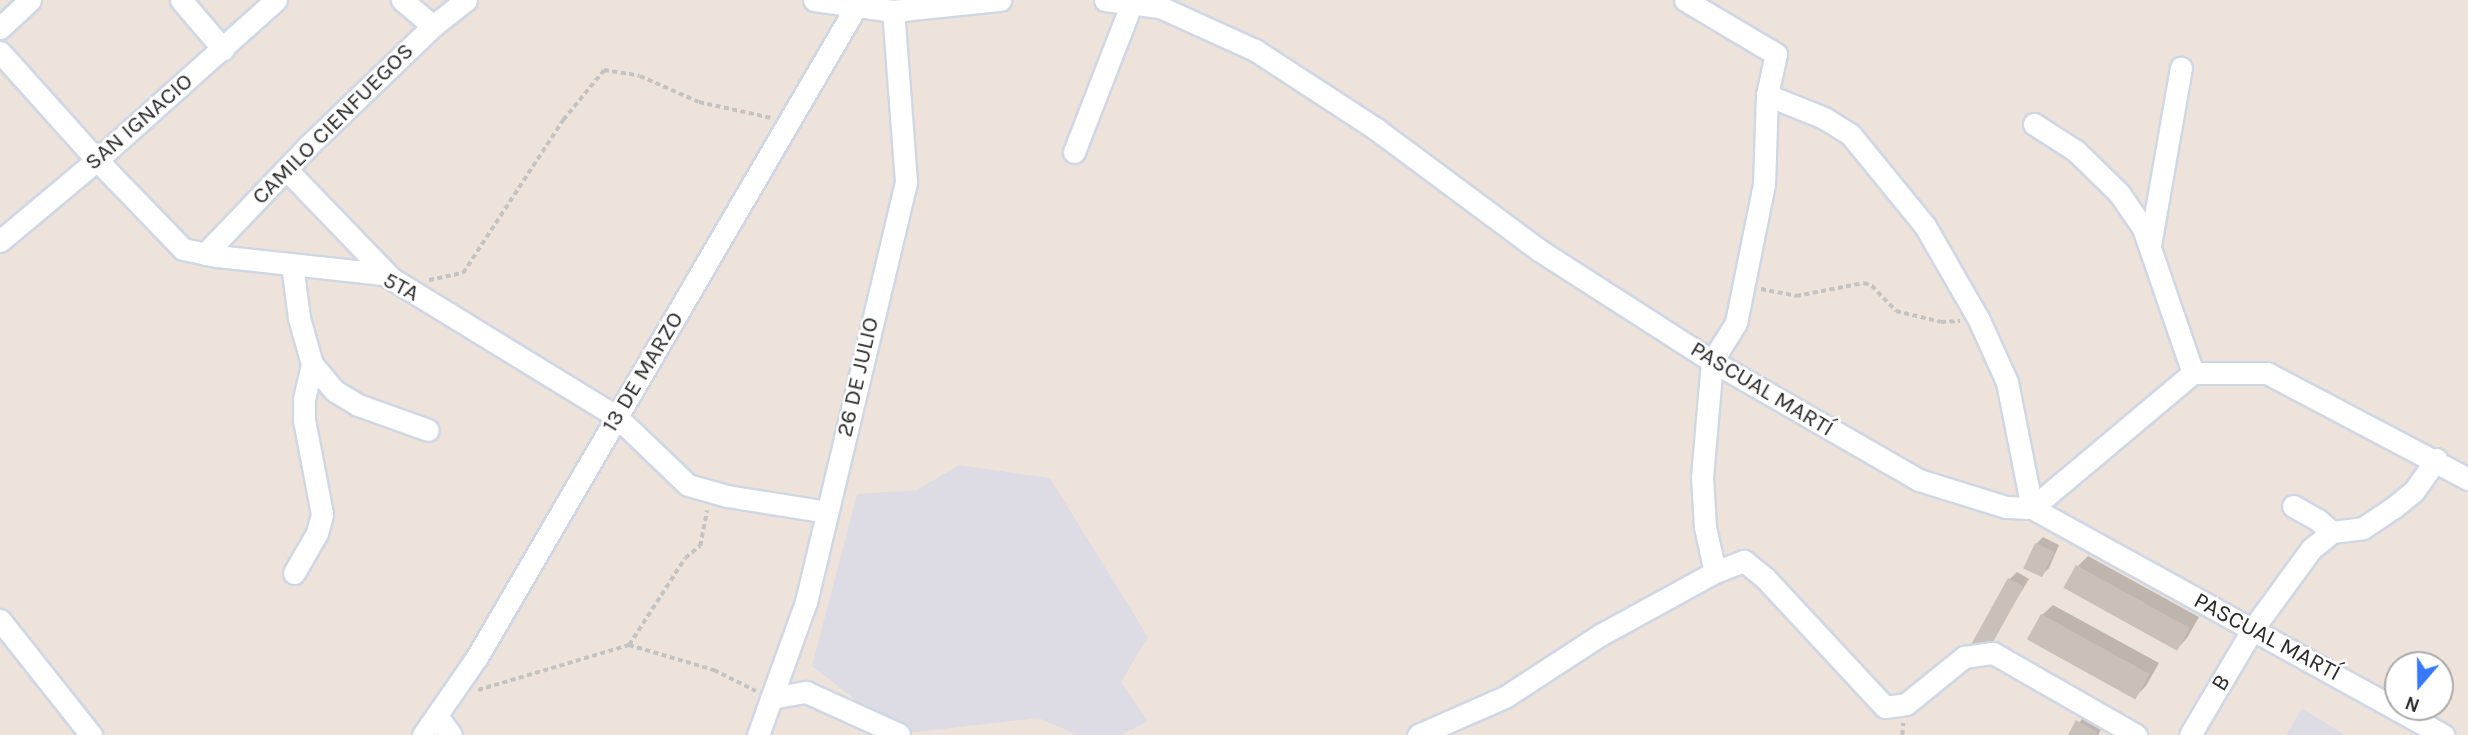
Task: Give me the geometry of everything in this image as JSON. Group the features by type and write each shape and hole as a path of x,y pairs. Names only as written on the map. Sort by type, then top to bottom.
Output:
{"street":[{"path":"0,29 30,0"},
{"path":"181,0 223,49"},
{"name":"SAN IGNACIO","path":"3,233 97,160 276,0"},
{"path":"402,0 433,26"},
{"name":"CAMILO CIENFUEGOS","path":"205,254 286,169 433,26 466,0"},
{"path":"814,0 893,11 1000,0"},
{"name":"PASCUAL MARTÍ","path":"1105,0 1131,5 1161,4 1255,50 1376,130 1539,250 1712,361 1919,480 2006,508 2032,508 2444,735"},
{"path":"1685,0 1776,54 1767,95 1764,184 1736,323 1712,361 1702,477 1705,527 1715,572"},
{"name":"13 DE MARZO","path":"423,735 452,695 858,5"},
{"path":"1074,152 1131,5"},
{"name":"26 DE JULIO","path":"758,735 806,602 906,182 893,11"},
{"name":"5TA","path":"0,52 97,160 183,249 205,254 384,274 617,417 688,485 713,493 827,512"},
{"path":"2150,247 2181,68"},
{"path":"1767,95 1824,118 1850,134 1925,226 1979,320 2007,382 2032,508 2193,373 2267,373 2468,479"},
{"path":"2034,124 2076,151 2119,194 2143,228 2193,373"},
{"path":"286,169 391,278"},
{"path":"292,264 299,318 312,364 335,391 358,405 428,430"},
{"path":"294,573 317,533 322,514 304,420 304,398 312,364"},
{"path":"2292,506 2318,520 2332,532 2362,528 2414,491 2436,460"},
{"name":"B","path":"2190,735 2252,630 2311,549 2332,532"},
{"path":"1418,735 1505,697 1600,635 1715,572 1744,561 1765,578 1885,707 1906,704 1964,657 1993,653 2136,735"},
{"path":"4,632 91,735"},
{"path":"771,698 806,692 899,734"},
{"path":"438,717 452,735"}],"path":[{"path":"426,279 438,280 463,273 563,120 604,70 640,76 699,102 791,123"},
{"path":"1742,286 1796,296 1864,282 1896,310 1941,322 1979,320"},
{"path":"629,645 685,558 700,546 703,523 713,493"},
{"path":"452,695 504,684 629,645 714,670 771,698"}],"shaded area":[{"path":"959,465 1050,478 1148,637 1121,682 1148,721 1121,735 1078,735 1038,718 899,734 812,666 857,494 917,490"},
{"path":"2302,708 2345,735 2286,735"}],"building":[{"path":"2035,543 2054,552 2042,577 2023,568"},
{"path":"2076,565 2190,628 2177,651 2063,588"},
{"path":"2008,578 2024,587 1987,652 1972,644"},
{"path":"2041,614 2149,674 2135,699 2027,639"},
{"path":"2076,720 2097,732 2095,735 2068,735"}]}
